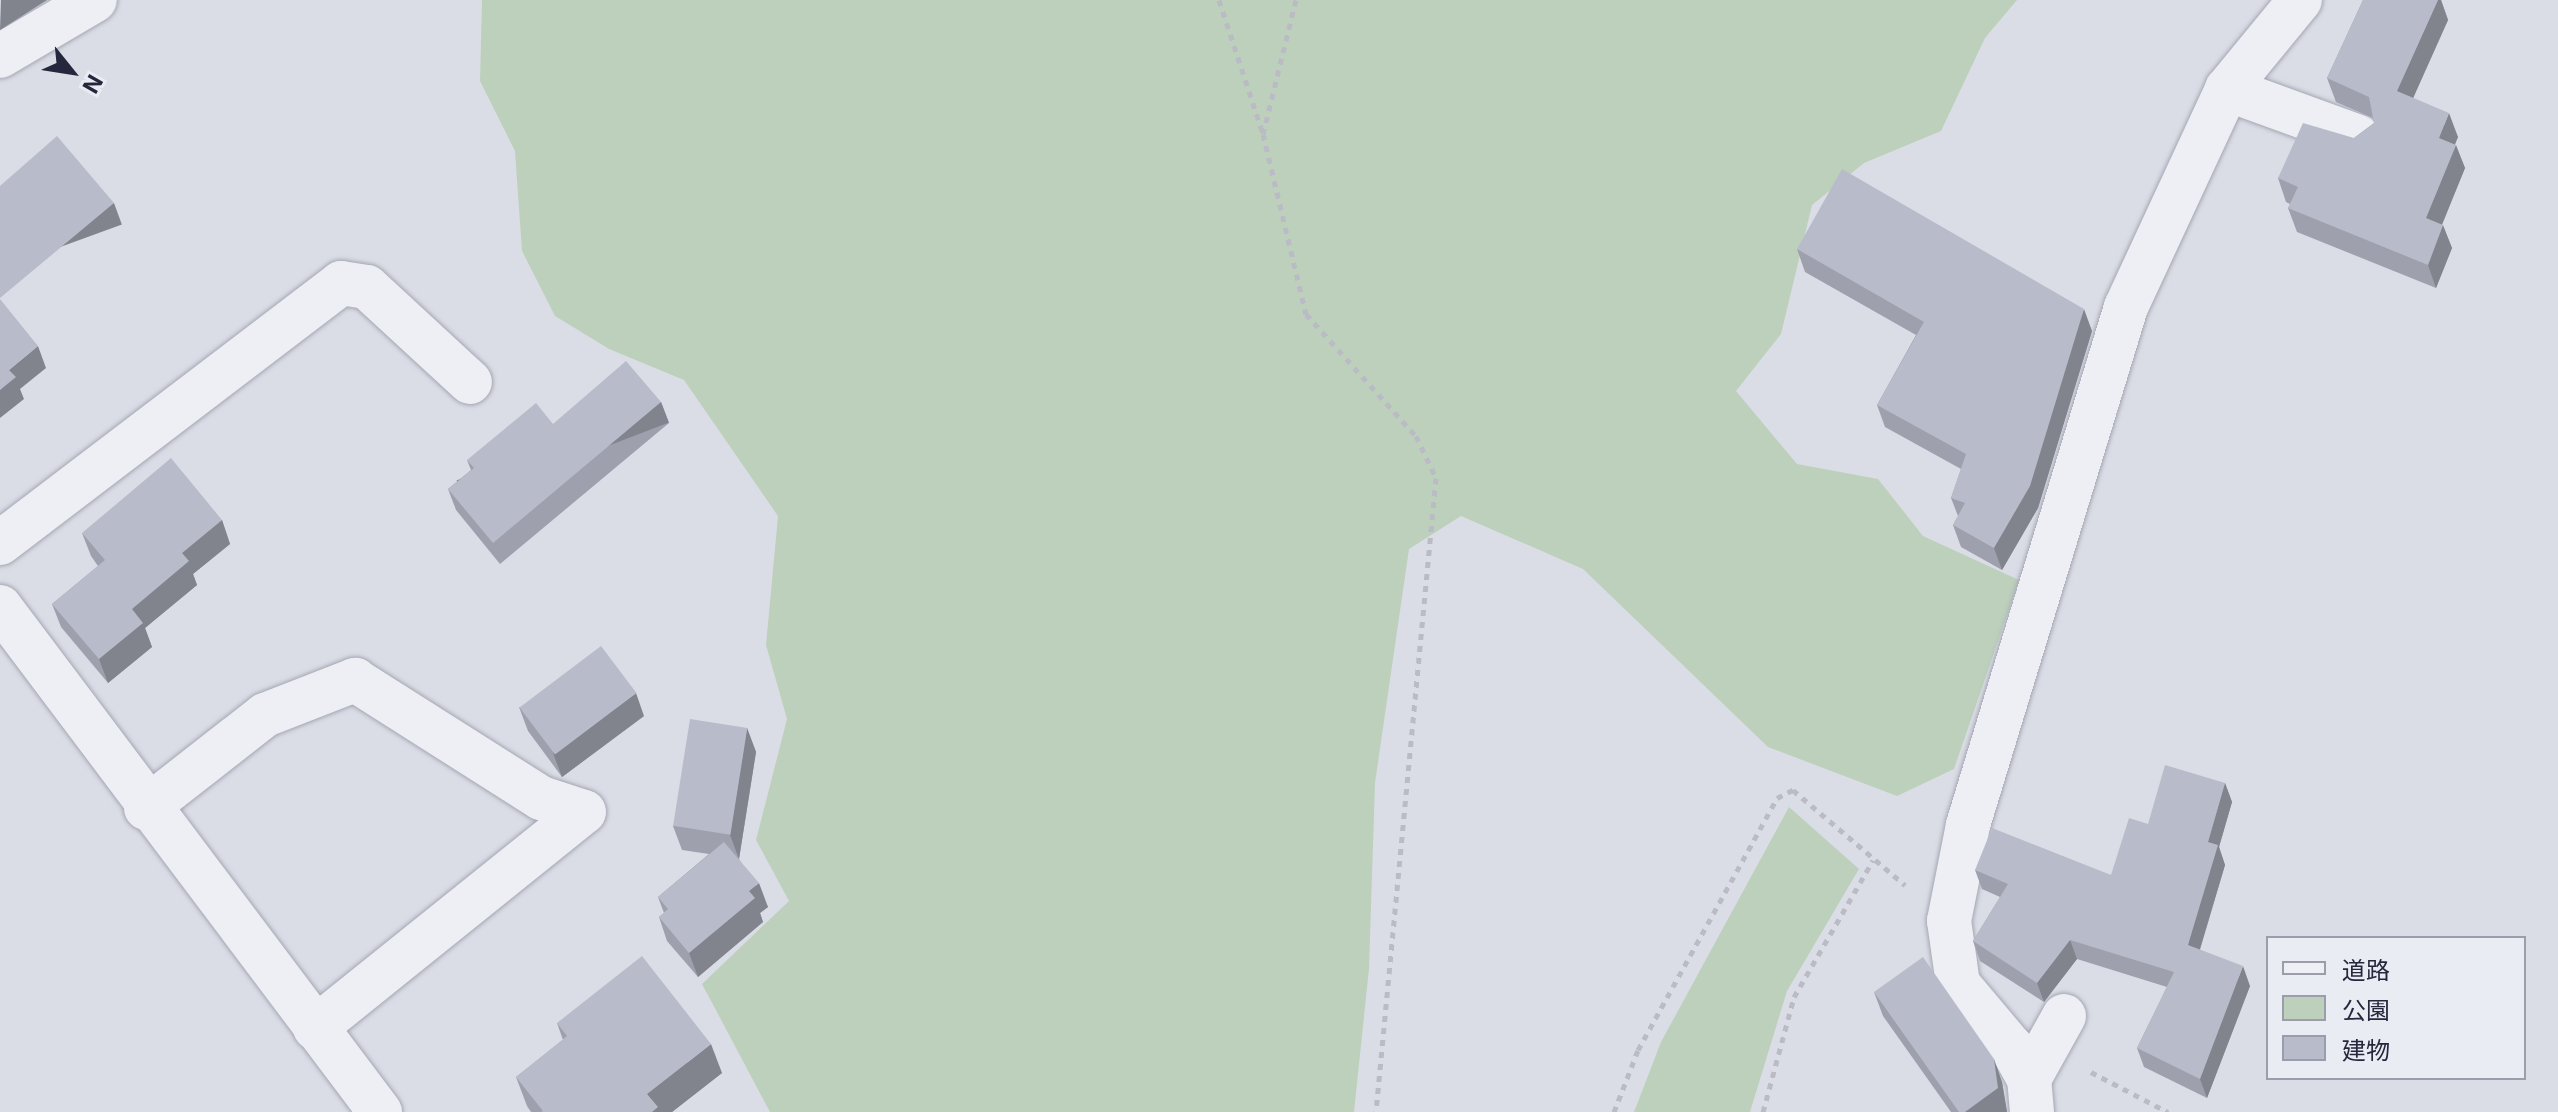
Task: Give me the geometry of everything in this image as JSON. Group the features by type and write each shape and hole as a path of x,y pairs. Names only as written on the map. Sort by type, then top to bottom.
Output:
{"street":[{"path":"0,56 95,0"},
{"path":"2043,1064 1958,984 1949,921 1968,825 2126,307 2227,89 2300,0"},
{"path":"2227,89 2359,137"},
{"path":"0,543 341,283 367,287 470,382"},
{"path":"0,607 146,808 380,1112"},
{"path":"146,808 265,715 355,680 541,798 584,812 315,1028"}],"path":[{"path":"1219,0 1263,134 1306,314 1416,436 1436,478 1376,1112"},
{"path":"1263,134 1296,0"},
{"path":"1614,1112 1638,1050 1777,798 1793,790 1949,921"},
{"path":"1763,1112 1794,997 1873,860"},
{"path":"2043,1064 2168,1112"}],"green space":[{"path":"482,0 2017,0 1985,38 1941,131 1864,163 1812,205 1781,334 1736,391 1797,464 1878,479 1923,536 2019,580 1954,769 1897,796 1768,747 1583,569 1461,516 1409,549 1375,783 1369,969 1354,1112 770,1112 702,984 789,901 756,840 787,719 766,645 778,516 684,380 609,349 555,316 522,251 515,151 480,81"},
{"path":"1789,807 1859,869 1787,991 1750,1112 1634,1112 1661,1042"}],"building":[{"path":"2363,0 2438,0 2397,91 2449,113 2439,138 2456,145 2426,218 2443,225 2428,265 2288,208 2298,187 2278,178 2303,123 2354,138 2374,123 2369,97 2327,78"},
{"path":"57,136 114,203 0,298 0,186"},
{"path":"1842,169 2084,309 2030,486 1994,548 1953,525 1965,503 1951,498 1966,454 1877,405 1924,322 1797,249"},
{"path":"0,299 38,346 9,370 16,377 0,390"},
{"path":"626,361 661,402 493,543 448,489 474,468 467,460 536,403 553,424"},
{"path":"171,458 222,520 182,553 189,561 132,609 143,623 99,659 52,604 105,560 82,533"},
{"path":"601,646 637,693 555,755 520,707"},
{"path":"690,719 747,728 730,835 673,826"},
{"path":"2165,765 2225,783 2208,842 2218,845 2188,945 2243,966 2200,1079 2137,1048 2174,972 2070,940 2037,983 1973,941 2008,884 1975,870 1992,828 2111,875 2129,818 2148,824"},
{"path":"724,842 759,883 749,891 755,898 689,953 659,917 668,909 658,897"},
{"path":"642,956 711,1044 647,1094 658,1107 652,1112 541,1112 516,1077 567,1036 557,1023"},
{"path":"1923,957 1994,1059 1998,1088 1965,1112 1959,1112 1874,992"}]}
